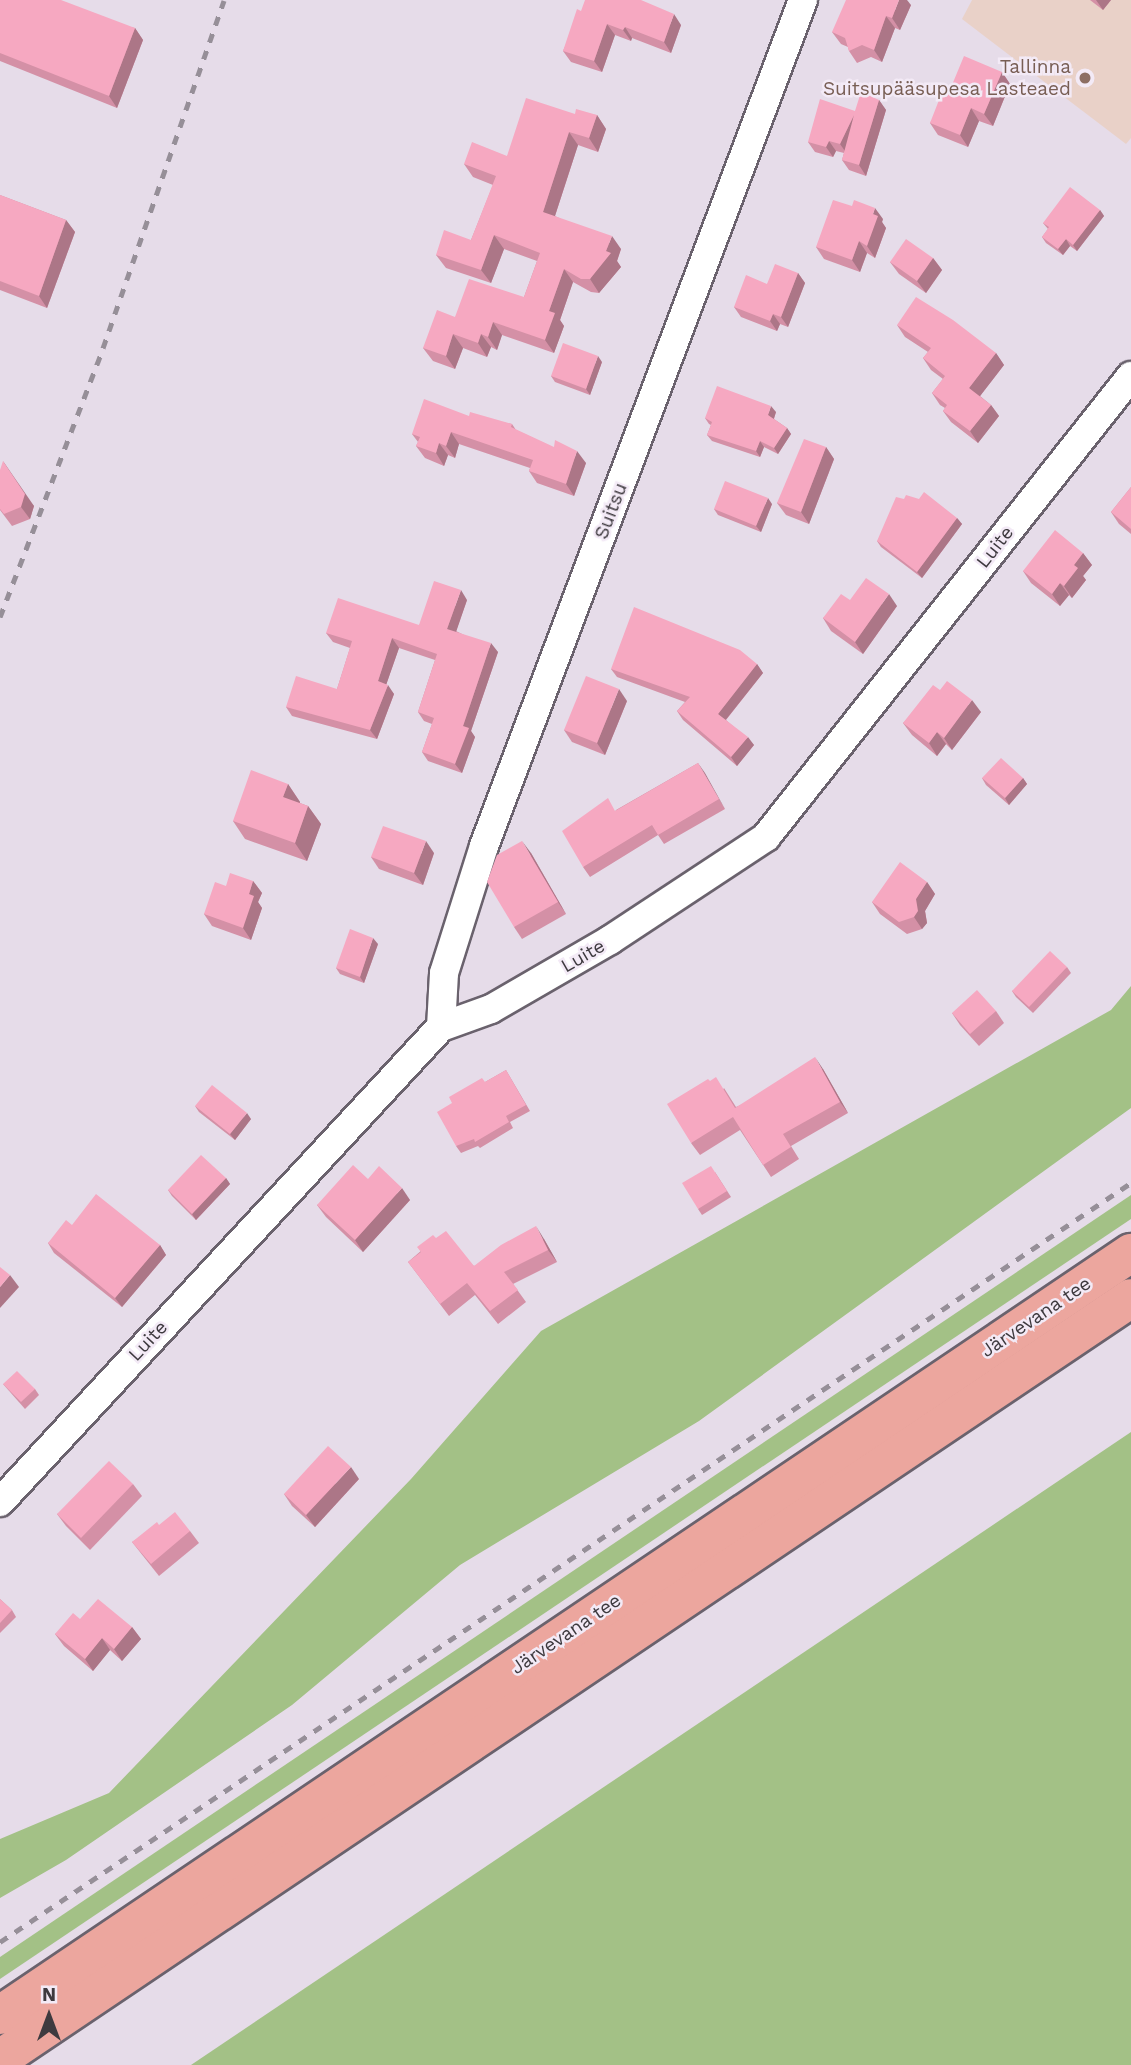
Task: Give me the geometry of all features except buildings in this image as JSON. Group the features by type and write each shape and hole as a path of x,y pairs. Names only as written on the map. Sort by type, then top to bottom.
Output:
{"highway":[{"name":"Järvevana tee","path":"0,2015 1131,1253"},
{"name":"Järvevana tee","path":"0,2059 1131,1298"}],"street":[{"name":"Suitsu","path":"441,1027 444,972 484,846 803,0"},
{"name":"Luite","path":"0,1502 441,1027 491,1009 610,940 766,837 1131,376"}],"shaded area":[{"name":"Tallinna Suitsupääsupesa Lasteaed","path":"972,0 1131,0 1131,138 1126,144 962,19"}],"green space":[{"path":"1131,986 1131,1108 699,1421 460,1565 292,1705 66,1860 0,1898 0,1839 109,1793 411,1479 541,1331 1111,1010"},
{"path":"1131,1195 1131,1219 0,1979 0,1957"},
{"path":"1131,1432 1131,2065 191,2065"}],"railway":[{"path":"0,617 103,348 224,0"},
{"path":"0,1942 1131,1183"}],"place":[{"name":"Tallinna Suitsupääsupesa Lasteaed","path":"1085,78"}]}
